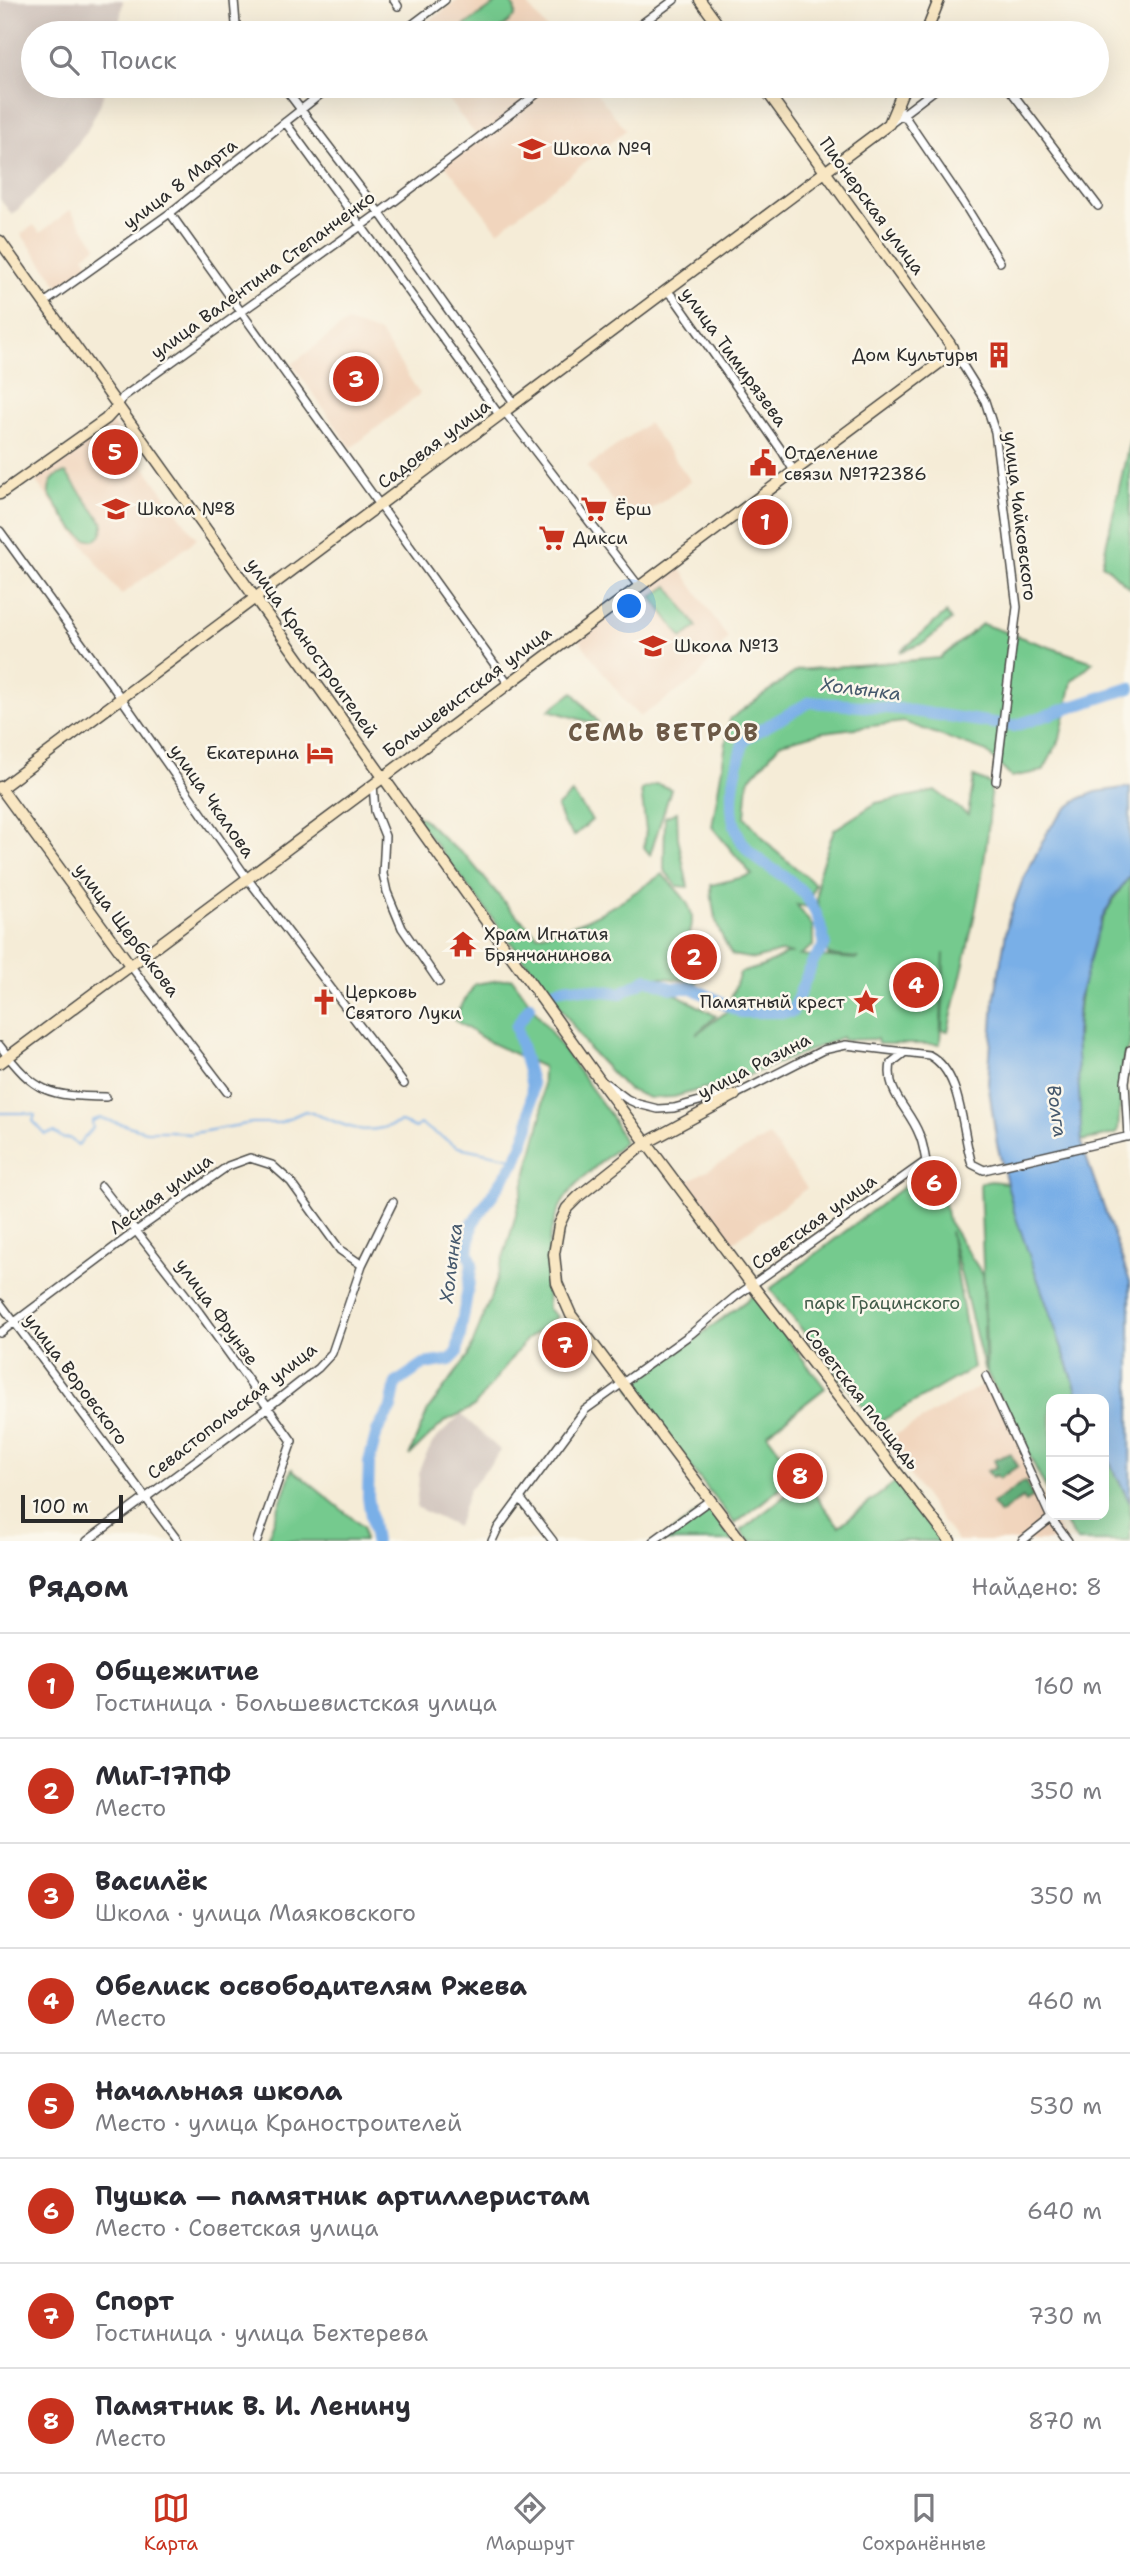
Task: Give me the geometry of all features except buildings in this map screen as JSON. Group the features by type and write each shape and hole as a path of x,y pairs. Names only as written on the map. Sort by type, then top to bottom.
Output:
{"street":[{"path":"233,0 236,21"},
{"path":"417,21 445,0"},
{"path":"645,21 674,0"},
{"path":"700,0 715,21"},
{"path":"930,21 937,1"},
{"path":"292,98 515,404"},
{"name":"улица 8 Марта","path":"44,303 170,213 315,98"},
{"name":"улица Валентина Степанченко","path":"0,494 106,419 123,397 379,214 531,98"},
{"name":"Пионерская улица","path":"772,98 952,348"},
{"path":"902,98 900,109 1000,262"},
{"path":"900,109 919,98"},
{"path":"1016,98 1098,206"},
{"name":"Садовая улица","path":"0,788 381,507 889,124 900,109"},
{"path":"285,122 502,414 638,585"},
{"path":"170,213 508,683"},
{"name":"улица Краностроителей","path":"0,241 256,599 377,780 646,1143"},
{"name":"улица Тимирязева","path":"666,290 740,390 796,475"},
{"name":"Большевистская улица","path":"4,1060 638,585 796,475 950,355 952,348"},
{"name":"улица Чайковского","path":"952,348 985,401 995,432 1017,607 1000,729 996,782"},
{"name":"улица Чкалова","path":"0,531 247,878 404,1084"},
{"path":"377,780 375,811 385,836 383,874 387,892 402,928 439,982"},
{"name":"улица Щербакова","path":"0,788 227,1093"},
{"name":"улица Разина","path":"622,1384 570,1315 557,1283 555,1240 567,1208 646,1143 823,1050 846,1045 929,1055 949,1074 972,1164 984,1170 1129,1137"},
{"path":"0,1046 4,1060 44,1090 64,1096 106,1097"},
{"path":"1129,1137 1125,1082 1130,1051"},
{"name":"Советская улица","path":"492,1541 585,1410 926,1161 919,1133 888,1077 891,1063 904,1053"},
{"path":"592,1069 627,1099 658,1109 685,1106 714,1097 735,1096"},
{"name":"Советская площадь","path":"646,1143 752,1286 950,1541"},
{"name":"Лесная улица","path":"0,1333 228,1166 250,1158 272,1165 291,1182 340,1250 362,1265"},
{"name":"улица Фрунзе","path":"102,1186 199,1312 292,1441 257,1541"},
{"name":"Севастопольская улица","path":"87,1541 267,1408 318,1368 332,1353 362,1265 393,1202"},
{"name":"улица Воровского","path":"0,1303 178,1541"},
{"path":"986,1376 1046,1507"},
{"path":"622,1384 741,1541"},
{"path":"520,1498 553,1541"},
{"path":"653,1541 710,1500"},
{"path":"1022,1541 1048,1520"},
{"path":"1052,1520 1068,1541"}],"shaded area":[{"path":"0,0 123,0 120,21 21,21 21,98 102,98 86,133 54,174 12,215 0,199"},
{"path":"457,0 524,0 541,21 430,21"},
{"name":"Школа №9","path":"447,98 601,98 626,130 498,231 443,162 476,135"},
{"path":"70,210 97,246 84,256 89,264 59,286 21,234 34,225 40,233"},
{"path":"347,322 380,333 420,394 351,448 292,364"},
{"name":"Школа №8","path":"112,423 197,539 121,595 34,479"},
{"path":"648,423 691,481 631,524 587,467"},
{"name":"Школа №13","path":"680,568 728,638 697,678 640,717 626,703 579,640"},
{"path":"769,1136 807,1188 732,1243 688,1181"},
{"path":"991,1380 1046,1506 1046,1520 1052,1520 1067,1541 957,1541 885,1441"},
{"path":"461,1414 501,1451 469,1490 457,1527 416,1507 420,1467 433,1442"}],"green space":[{"path":"501,0 508,1 515,10 515,16 509,21 471,21"},
{"path":"1130,439 1130,588 1102,564"},
{"path":"66,473 103,523 102,533 98,538 92,540 78,533 49,494 53,479"},
{"path":"668,586 697,627 682,638 652,597"},
{"path":"946,613 951,620 924,643 900,652"},
{"path":"982,624 1093,662 1072,681 1060,739 1043,771 1011,777 987,752 904,722 823,732 781,743 748,781 745,817 772,848 815,884 808,907 797,905 813,927 813,946 800,955 857,959 828,955 828,941 817,900 818,875 834,830 876,803 936,791 968,815 974,777 991,784 982,878 948,1031 942,1030 944,953 940,1044 878,1044 877,1039 843,1040 842,1037 747,1076 674,1097 649,1098 627,1089 589,1049 559,1005 410,811 425,820 448,843 466,856 510,909 537,935 588,919 662,874 691,911 691,929 682,957 695,963 697,982 665,978 645,979 627,986 619,994 647,983 678,995 716,1016 696,1034 726,1012 740,973 764,966 786,954 793,954 781,952 754,959 732,955 716,922 711,885 752,875 712,827 730,719 798,670 940,658"},
{"path":"573,692 598,722 596,724 549,710"},
{"path":"657,784 671,789 650,855 644,847 646,830 641,790"},
{"path":"572,793 592,820 574,836 563,823 557,807"},
{"path":"677,812 678,838 688,887 677,886 664,870 665,817"},
{"path":"1130,876 1130,1044 1124,1057 1118,1130 1115,1134 1081,1141 1077,1049 1080,996 1092,946 1102,922 1114,898"},
{"path":"512,978 611,1116 624,1142 574,1187 554,1221 547,1264 548,1309 557,1317 526,1340 474,1407 445,1421 409,1456 428,1410 468,1356 494,1288 542,1115 543,1067 489,1042 453,1019 475,984"},
{"name":"парк Грацинского","path":"937,1161 948,1221 983,1275 985,1372 950,1231 973,1368 876,1424 770,1289"},
{"path":"980,1183 1007,1183 1078,1394 1046,1394 1046,1488 987,1373"},
{"path":"754,1295 825,1388 767,1434 790,1465 790,1480 735,1524 629,1388"},
{"path":"1010,1453 1018,1466 999,1479 996,1475 992,1477 987,1471 997,1467 994,1460"},
{"path":"1109,1461 1130,1503 1130,1541 1077,1541 1063,1520 1109,1520"},
{"path":"292,1469 363,1527 364,1541 267,1541"},
{"path":"897,1481 945,1541 749,1541 741,1531 796,1487 811,1490 839,1526"},
{"path":"1025,1481 1033,1497 1025,1502 1022,1498 1000,1514 992,1504"},
{"path":"707,1506 733,1541 660,1541"}],"water":[{"name":"Волга","path":"1130,787 1130,876 1101,920 1078,1001 1076,1035 1082,1145 1130,1282 1130,1503 1109,1461 1109,1394 1078,1394 1015,1215 997,1144 988,1082 994,1001 1008,921 1022,882 1049,829 1067,808 1096,792"}],"waterway":[{"name":"Холынка","path":"550,992 568,987 621,993 647,979 671,988 692,988 741,1012 792,1012 813,961 825,945 822,932 816,913 805,895 788,879 758,859 742,841 733,818 732,796 744,739 810,702 899,709 1014,726 1130,688"},
{"name":"Холынка","path":"375,1541 368,1497 369,1462 377,1431 391,1408 396,1383 424,1364 450,1360 457,1353 472,1264 468,1251 472,1224 517,1159 529,1127 532,1086 516,1027 530,1006"},
{"path":"0,1113 35,1115 33,1121 45,1134 54,1132 78,1145 93,1128 92,1121 100,1118 146,1131 188,1134 252,1123 279,1123 305,1111 362,1130 373,1130 401,1122 416,1128 420,1124 458,1147 517,1159"}],"place":[{"name":"Школа №9","path":"532,149"},
{"name":"Дом Культуры","path":"999,355"},
{"name":"Василёк","path":"356,379"},
{"name":"Начальная школа","path":"115,452"},
{"name":"Отделение связи №172386","path":"763,463"},
{"name":"Школа №8","path":"116,509"},
{"name":"Ёрш","path":"594,509"},
{"name":"Общежитие","path":"765,522"},
{"name":"Дикси","path":"552,538"},
{"name":"Школа №13","path":"653,646"},
{"name":"Екатерина","path":"320,753"},
{"name":"Храм Игнатия Брянчанинова","path":"463,944"},
{"name":"МиГ-17ПФ","path":"694,957"},
{"name":"Обелиск освободителям Ржева","path":"916,985"},
{"name":"Церковь Святого Луки","path":"324,1002"},
{"name":"Памятный крест","path":"866,1002"},
{"name":"Пушка — памятник артиллеристам","path":"934,1183"},
{"name":"Спорт","path":"565,1345"},
{"name":"Памятник В. И. Ленину","path":"800,1476"}],"district":[{"name":"СЕМЬ ВЕТРОВ","path":"664,733"}]}
